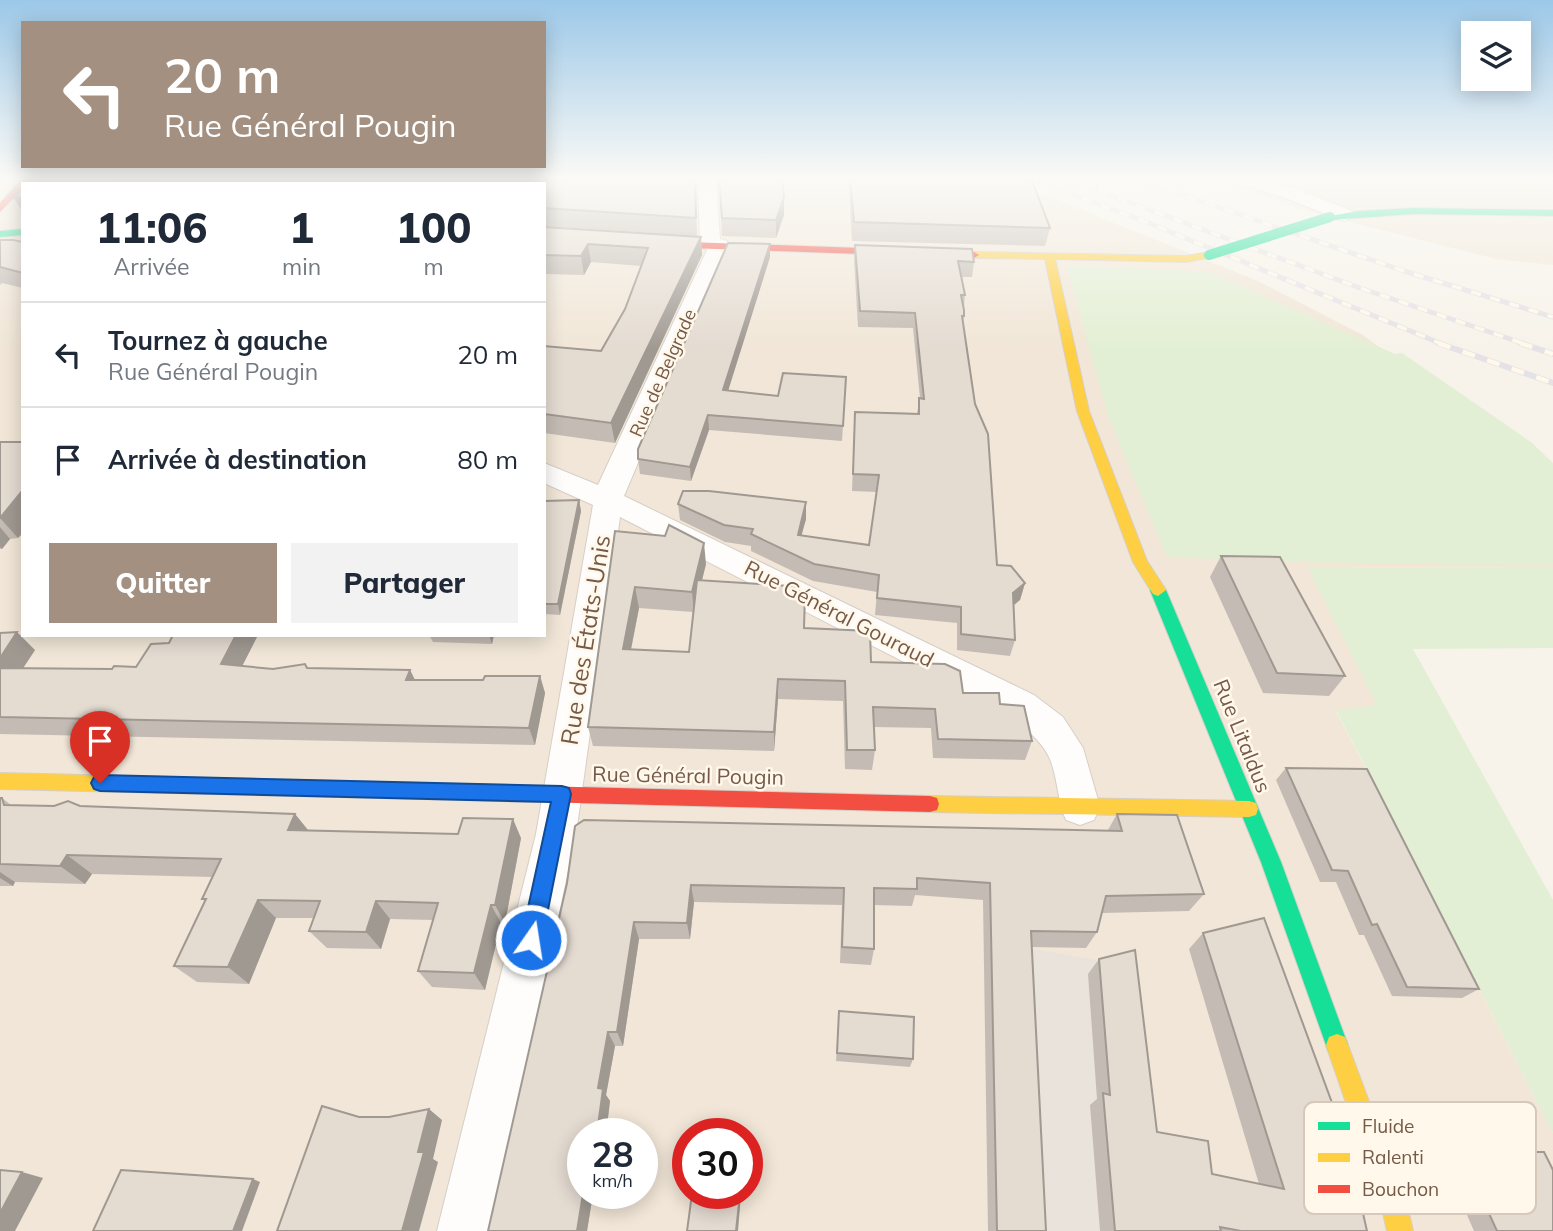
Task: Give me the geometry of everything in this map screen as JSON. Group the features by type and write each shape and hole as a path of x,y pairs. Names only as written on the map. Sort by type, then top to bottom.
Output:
{"street":[{"path":"714,234 715,245"},
{"path":"546,235 715,245 1186,259 1209,255 1277,234"},
{"name":"Rue de Belgrade","path":"608,500 612,485 715,245"},
{"path":"0,251 21,251"},
{"name":"Rue Litaldus","path":"1049,257 1083,411 1140,562 1158,590 1249,808 1357,1102"},
{"name":"Rue Général Gouraud","path":"546,473 666,526 1021,705 1051,726 1067,749 1080,807"},
{"name":"Rue des États-Unis","path":"464,1231 556,834 608,500"},
{"name":"Rue Général Pougin","path":"0,780 1190,810 1249,808"}],"shaded area":[{"path":"0,234 21,234 21,637 546,637 546,234 1143,234 1258,281 1363,335 1388,354 1553,544 1553,567 1308,568 1378,705 1336,711 1553,1133 1553,1231 0,1231"},
{"path":"1399,234 1553,234 1553,265 1496,259"},
{"path":"1022,947 1123,965 1152,1231 989,1231"}],"green space":[{"path":"1067,265 1209,272 1395,354 1402,353 1531,442 1553,463 1553,566 1167,557 1108,416"},
{"path":"1553,567 1553,648 1413,649 1553,900 1553,1133 1336,710 1377,705 1308,568"}],"building":[{"path":"546,234 701,237 611,423 546,414 546,346 601,351 625,309 648,248 588,244 581,256 546,255"},
{"path":"0,240 21,242 21,272 0,267"},
{"path":"728,243 770,244 723,390 778,396 783,373 846,377 843,426 708,415 690,467 638,459 638,449"},
{"path":"855,245 972,249 974,262 958,261 965,295 961,295 964,310 962,316 975,404 988,434 997,565 1011,566 1025,583 1013,593 1015,640 961,634 961,607 877,598 879,575 814,564 751,534 753,529 724,525 678,504 683,491 709,491 806,502 798,535 869,545 879,475 853,474 855,412 919,414 919,398 924,399 915,313 860,311"},
{"path":"0,442 21,442 21,492 0,518"},
{"path":"579,500 558,604 546,604 546,501"},
{"path":"669,525 704,543 692,592 635,587 623,649 689,652 697,580 790,586 805,594 804,628 870,631 871,662 945,664 960,671 963,693 999,693 1000,704 1024,706 1032,741 938,739 935,709 873,707 875,750 847,750 845,681 778,679 774,732 588,727 615,531 665,536"},
{"path":"1221,556 1280,557 1345,676 1277,673"},
{"path":"17,632 0,658 0,633"},
{"path":"172,637 235,637 221,664 273,669 305,664 307,668 410,670 406,680 483,680 485,676 540,676 529,728 0,717 0,668 136,667 151,644 169,643"},
{"path":"1286,768 1367,769 1479,989 1407,987 1377,924 1372,925 1348,871 1332,870"},
{"path":"0,798 4,805 54,806 68,801 80,806 295,814 288,830 458,834 463,818 513,819 495,905 491,905 474,973 418,971 438,903 376,901 366,932 309,931 320,901 258,900 228,967 174,966 206,899 202,899 221,859 67,855 60,866 0,864"},
{"path":"1117,814 1177,815 1204,894 1106,896 1097,932 1031,931 1046,1231 997,1231 990,883 917,878 917,889 874,888 874,949 842,947 844,888 691,885 687,923 634,922 617,1032 608,1032 598,1088 603,1089 599,1118 567,1118 567,1209 581,1209 577,1231 488,1231 567,883 575,826 584,820 1122,831"},
{"path":"1264,918 1332,1102 1304,1102 1304,1214 1363,1214 1367,1231 1241,1231 1220,1227 1221,1231 1115,1231 1103,1093 1110,1095 1099,959 1135,950 1157,1132 1208,1141 1212,1174 1284,1189 1203,933"},
{"path":"839,1011 914,1017 913,1059 837,1053"},
{"path":"322,1106 359,1117 389,1117 429,1109 418,1152 424,1152 402,1231 277,1231"},
{"path":"1536,1152 1544,1152 1553,1170 1553,1231 1497,1231 1489,1214 1536,1214"},
{"path":"0,1170 22,1172 0,1213"},
{"path":"121,1170 253,1179 233,1231 93,1231"},
{"path":"690,1209 738,1209 736,1231 687,1231"}],"railway":[{"path":"1177,234 1442,344"},
{"path":"1216,234 1360,288 1525,344"},
{"path":"1297,234 1553,317"},
{"path":"1438,343 1553,383"},
{"path":"1520,343 1553,354"}],"traffic: fast":[{"path":"1209,255 1274,234"},
{"path":"1158,590 1271,862 1337,1045"}],"traffic: slow":[{"path":"974,255 1186,259 1209,255"},
{"path":"1049,257 1083,411 1140,562 1158,590"},
{"path":"0,781 462,792"},
{"path":"930,804 1249,809"},
{"path":"1337,1045 1357,1102"},
{"path":"1396,1214 1400,1231"}],"traffic: jam":[{"path":"546,235 689,245 974,255"},
{"path":"462,792 930,804"}],"route":[{"path":"100,783 562,794 556,834 531,940"}]}
